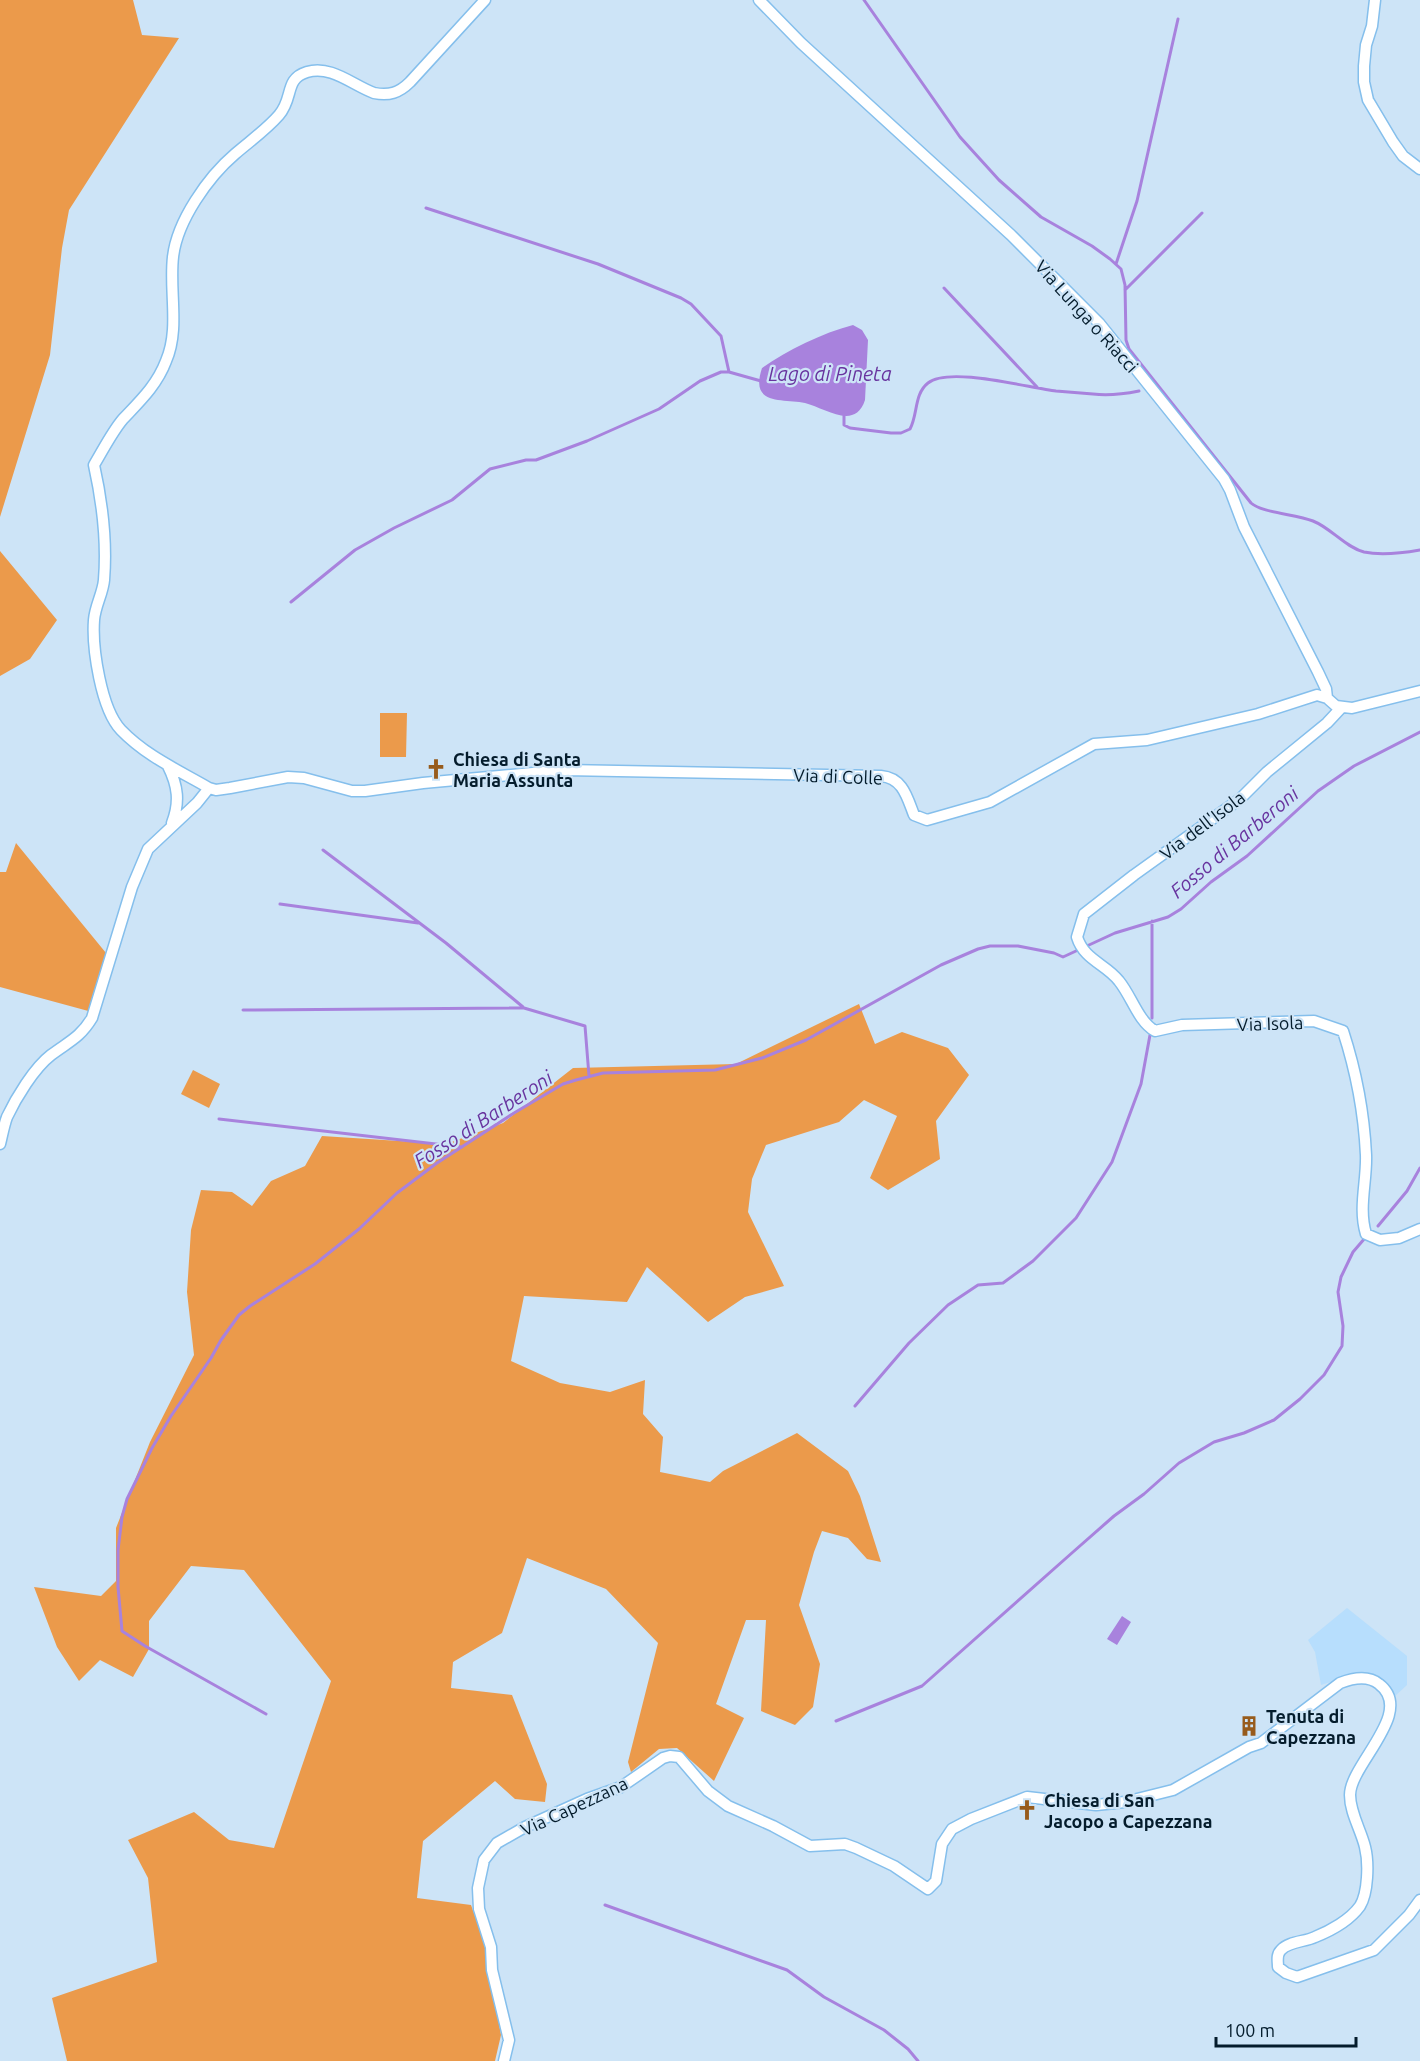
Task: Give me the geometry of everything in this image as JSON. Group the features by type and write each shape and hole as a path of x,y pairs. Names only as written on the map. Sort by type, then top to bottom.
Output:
{"street":[{"path":"0,1144 7,1118 35,1071 50,1056 80,1035 92,1018 132,887 148,849 209,788 153,757 119,728 103,695 94,619 104,581 102,501 94,465 123,419 134,410 154,384 168,359 172,321 173,256 185,219 213,176 234,155 256,139 283,111 289,99 291,84 296,77 323,70 374,93 382,95 397,93 410,82 485,0"},
{"name":"Via Lunga o Riacci","path":"759,0 801,43 934,162 1099,322 1230,490 1244,527 1318,672 1326,689 1327,698"},
{"path":"1375,0 1364,66 1364,82 1368,100 1403,156 1420,169"},
{"path":"1327,698 1341,708 1361,708 1420,691"},
{"name":"Via di Colle","path":"209,788 216,790 288,777 313,779 352,791 365,791 423,783 565,770 881,776 892,778 900,784 914,815 927,819 990,802 1094,744 1147,740 1258,714 1312,696 1327,698"},
{"name":"Via dell'Isola","path":"1081,947 1077,933 1084,914 1240,799 1267,772 1328,723 1341,708"},
{"path":"168,766 176,780 178,797 171,826"},
{"name":"Via Isola","path":"1081,947 1118,979 1146,1025 1155,1031 1182,1025 1314,1021 1343,1031 1363,1112 1366,1157 1362,1220 1366,1234 1380,1240 1399,1238 1420,1229"},
{"name":"Via Capezzana","path":"504,2061 509,2040 492,1970 492,1947 479,1909 478,1888 484,1860 497,1843 525,1827 587,1799 621,1787 663,1758 670,1756 679,1757 708,1791 728,1806 810,1846 845,1845 856,1848 894,1866 928,1889 936,1881 942,1844 952,1829 971,1819 1027,1797 1096,1805 1125,1802 1173,1790 1249,1747 1261,1743 1340,1683 1351,1679 1372,1679 1381,1684 1386,1691 1390,1700 1390,1711 1384,1729 1355,1777 1350,1791 1350,1804 1366,1849 1366,1891 1359,1906 1340,1924 1314,1938 1286,1946 1277,1956 1278,1967 1297,1977 1374,1950 1409,1915 1420,1900"}],"shaded area":[{"path":"0,0 133,0 142,35 179,38 69,210 62,248 50,355 0,517"},
{"path":"0,551 57,620 30,659 0,676"},
{"path":"380,713 407,713 406,757 380,757"},
{"path":"16,843 106,953 92,1012 0,987 0,872 6,872"},
{"path":"859,1004 875,1044 902,1032 948,1048 969,1075 936,1121 940,1159 888,1190 870,1178 897,1116 864,1100 839,1122 766,1145 752,1179 748,1212 784,1286 745,1297 708,1322 647,1267 627,1302 524,1296 511,1361 560,1383 610,1392 645,1380 643,1414 663,1437 660,1472 710,1482 723,1471 797,1433 848,1471 860,1496 881,1562 867,1559 848,1538 822,1531 799,1605 820,1664 813,1707 795,1725 761,1711 766,1620 746,1620 716,1704 744,1718 714,1781 677,1748 659,1749 631,1772 628,1762 658,1643 606,1589 527,1558 502,1633 453,1662 451,1688 512,1695 547,1784 545,1802 515,1799 495,1781 423,1841 417,1898 471,1905 485,1943 501,2035 495,2061 67,2061 52,1998 157,1962 148,1878 128,1840 194,1812 229,1840 274,1848 331,1681 244,1570 191,1566 149,1621 149,1649 133,1677 100,1660 79,1681 57,1647 34,1587 101,1596 116,1581 116,1528 150,1442 194,1355 187,1292 191,1230 201,1190 232,1192 252,1206 271,1181 305,1166 322,1136 446,1144 503,1123 573,1068 736,1064"},
{"path":"193,1070 220,1084 209,1108 181,1094"},
{"path":"1347,1608 1407,1656 1407,1685 1394,1697 1386,1682 1375,1676 1356,1674 1321,1685 1315,1652 1308,1640"}],"water":[{"name":"Lago di Pineta","path":"853,325 862,330 868,340 865,400 854,414 839,415 805,403 779,400 764,395 760,389 759,380 762,368 806,343"},
{"path":"1122,1616 1131,1622 1117,1645 1107,1639"}],"waterway":[{"path":"864,0 960,137 999,180 1041,217 1092,246 1121,269 1125,285 1126,340 1129,349 1251,503 1263,509 1313,521 1357,550 1364,552 1385,554 1420,550"},
{"path":"1116,264 1137,201 1178,19"},
{"path":"426,208 598,264 681,298 691,304 721,336 729,372"},
{"path":"1125,290 1202,213"},
{"path":"944,288 1037,387"},
{"path":"291,602 355,550 452,500 490,469 526,460 536,460 587,441 659,409 700,381 721,372 761,381"},
{"path":"844,414 844,425 850,428 901,433 910,429 920,393 928,383 938,378 971,377 1056,391 1099,395 1139,391"},
{"name":"Fosso di Barberoni","path":"266,1714 122,1631 118,1587 118,1550 127,1499 171,1416 239,1315 315,1264 359,1229 397,1193 437,1163 563,1084 603,1073 715,1070 762,1058 806,1040 941,965 978,949 990,946 1018,946 1063,957 1115,933 1168,917 1247,856 1318,791 1354,766 1420,732"},
{"path":"323,850 446,943 523,1007"},
{"path":"280,904 418,923"},
{"path":"1152,921 1152,1018"},
{"path":"243,1010 524,1008 585,1026 589,1076"},
{"path":"855,1406 909,1343 948,1305 978,1285 1003,1283 1033,1261 1076,1218 1112,1162 1141,1084 1150,1035"},
{"path":"219,1119 462,1147"},
{"path":"1378,1226 1407,1191 1420,1168"},
{"path":"836,1721 922,1686 1114,1516 1144,1494 1179,1463 1214,1442 1244,1433 1274,1420 1300,1399 1324,1375 1342,1346 1343,1326 1338,1292 1341,1277 1353,1252 1365,1238"},
{"path":"605,1905 787,1970 824,1997 884,2030 908,2049 918,2061"}],"place":[{"name":"Chiesa di Santa Maria Assunta","path":"436,769"},
{"name":"Tenuta di Capezzana","path":"1249,1726"},
{"name":"Chiesa di San Jacopo a Capezzana","path":"1027,1810"}]}
